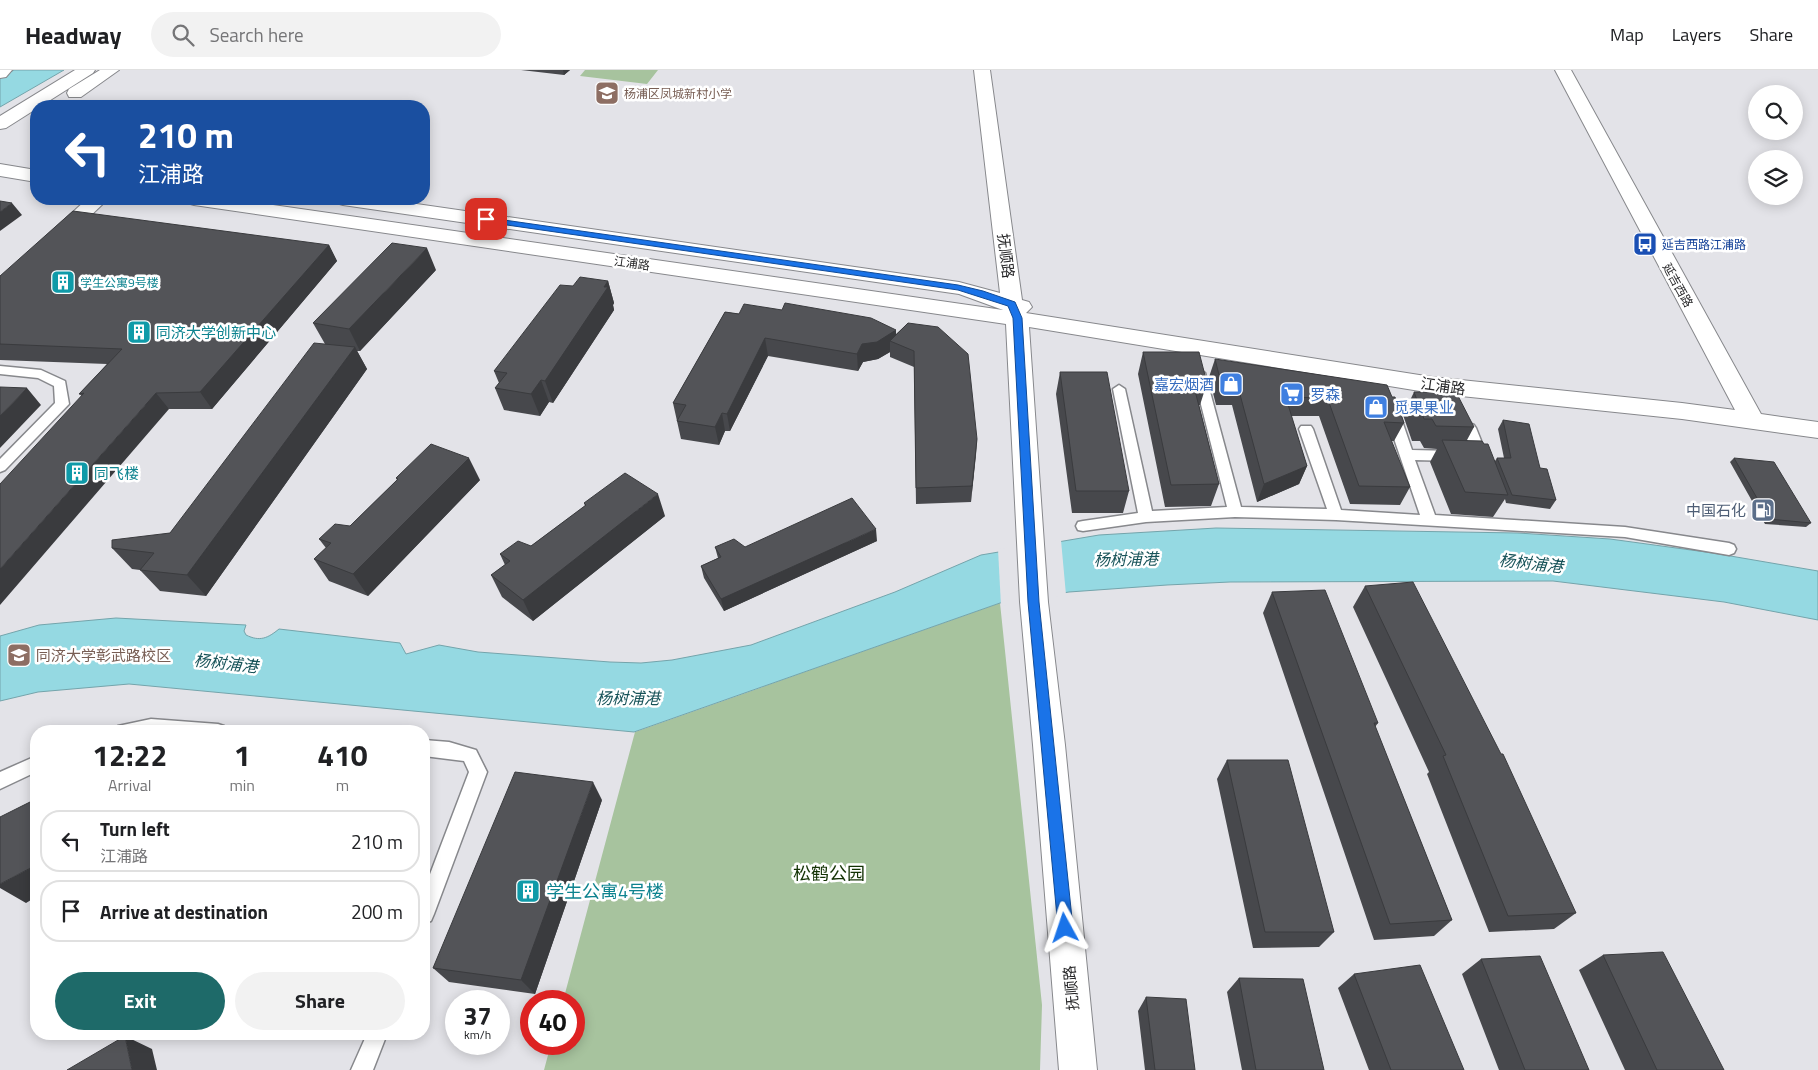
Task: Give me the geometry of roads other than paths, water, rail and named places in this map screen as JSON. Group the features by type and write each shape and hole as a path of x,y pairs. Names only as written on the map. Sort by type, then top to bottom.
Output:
{"main road":[{"path":"0,72 4,70"},
{"path":"39,100 87,70"},
{"path":"64,100 111,70"},
{"name":"抚顺路","path":"982,70 1014,311 1034,602 1049,745 1078,1070"},
{"name":"延吉西路","path":"1563,70 1752,420"},
{"path":"0,124 30,105"},
{"path":"0,141 30,122"},
{"path":"0,153 27,157"},
{"path":"0,170 30,175"},
{"path":"0,290 92,205"},
{"name":"江浦路","path":"238,205 1014,311 1070,325 1382,377 1476,390 1752,420 1818,430"},
{"name":"江浦路","path":"384,205 958,288 980,293 1014,311"}],"lane":[{"path":"1193,345 1235,512"},
{"path":"0,370 41,374 60,384 62,404 0,467"},
{"path":"1382,377 1429,520"},
{"path":"1119,389 1146,517"},
{"path":"1469,428 1486,473"},
{"path":"1306,429 1336,514"},
{"path":"1407,455 1480,456"},
{"path":"1083,526 1146,517 1235,512 1336,514 1429,520 1504,519 1625,532 1729,548"},
{"path":"430,748 449,750 470,755 478,772 430,898"},
{"path":"0,781 30,767"},
{"path":"362,1070 374,1040"}],"water":[{"path":"14,70 64,70 0,107 0,78"},
{"name":"杨树浦港","path":"1216,528 1518,533 1610,539 1713,553 1818,571 1818,620 1724,602 1553,581 1230,582 1069,592 1000,603 634,732 129,684 38,692 0,701 0,636 39,625 116,618 246,625 244,631 246,635 260,639 271,635 279,629 400,643 406,654 439,645 478,652 641,663 672,660 751,645 895,592 981,555 1099,535"}],"place":[{"name":"杨浦区凤城新村小学","path":"607,93"},
{"name":"延吉西路江浦路","path":"1645,244"},
{"name":"学生公寓9号楼","path":"63,282"},
{"name":"同济大学创新中心","path":"139,332"},
{"name":"嘉宏烟酒","path":"1231,384"},
{"name":"罗森","path":"1292,394"},
{"name":"觅果果业","path":"1376,407"},
{"name":"同飞楼","path":"77,473"},
{"name":"中国石化","path":"1763,510"},
{"name":"同济大学彰武路校区","path":"19,655"},
{"name":"学生公寓4号楼","path":"528,891"}],"park label":[{"name":"松鹤公园","path":"829,873"}]}
